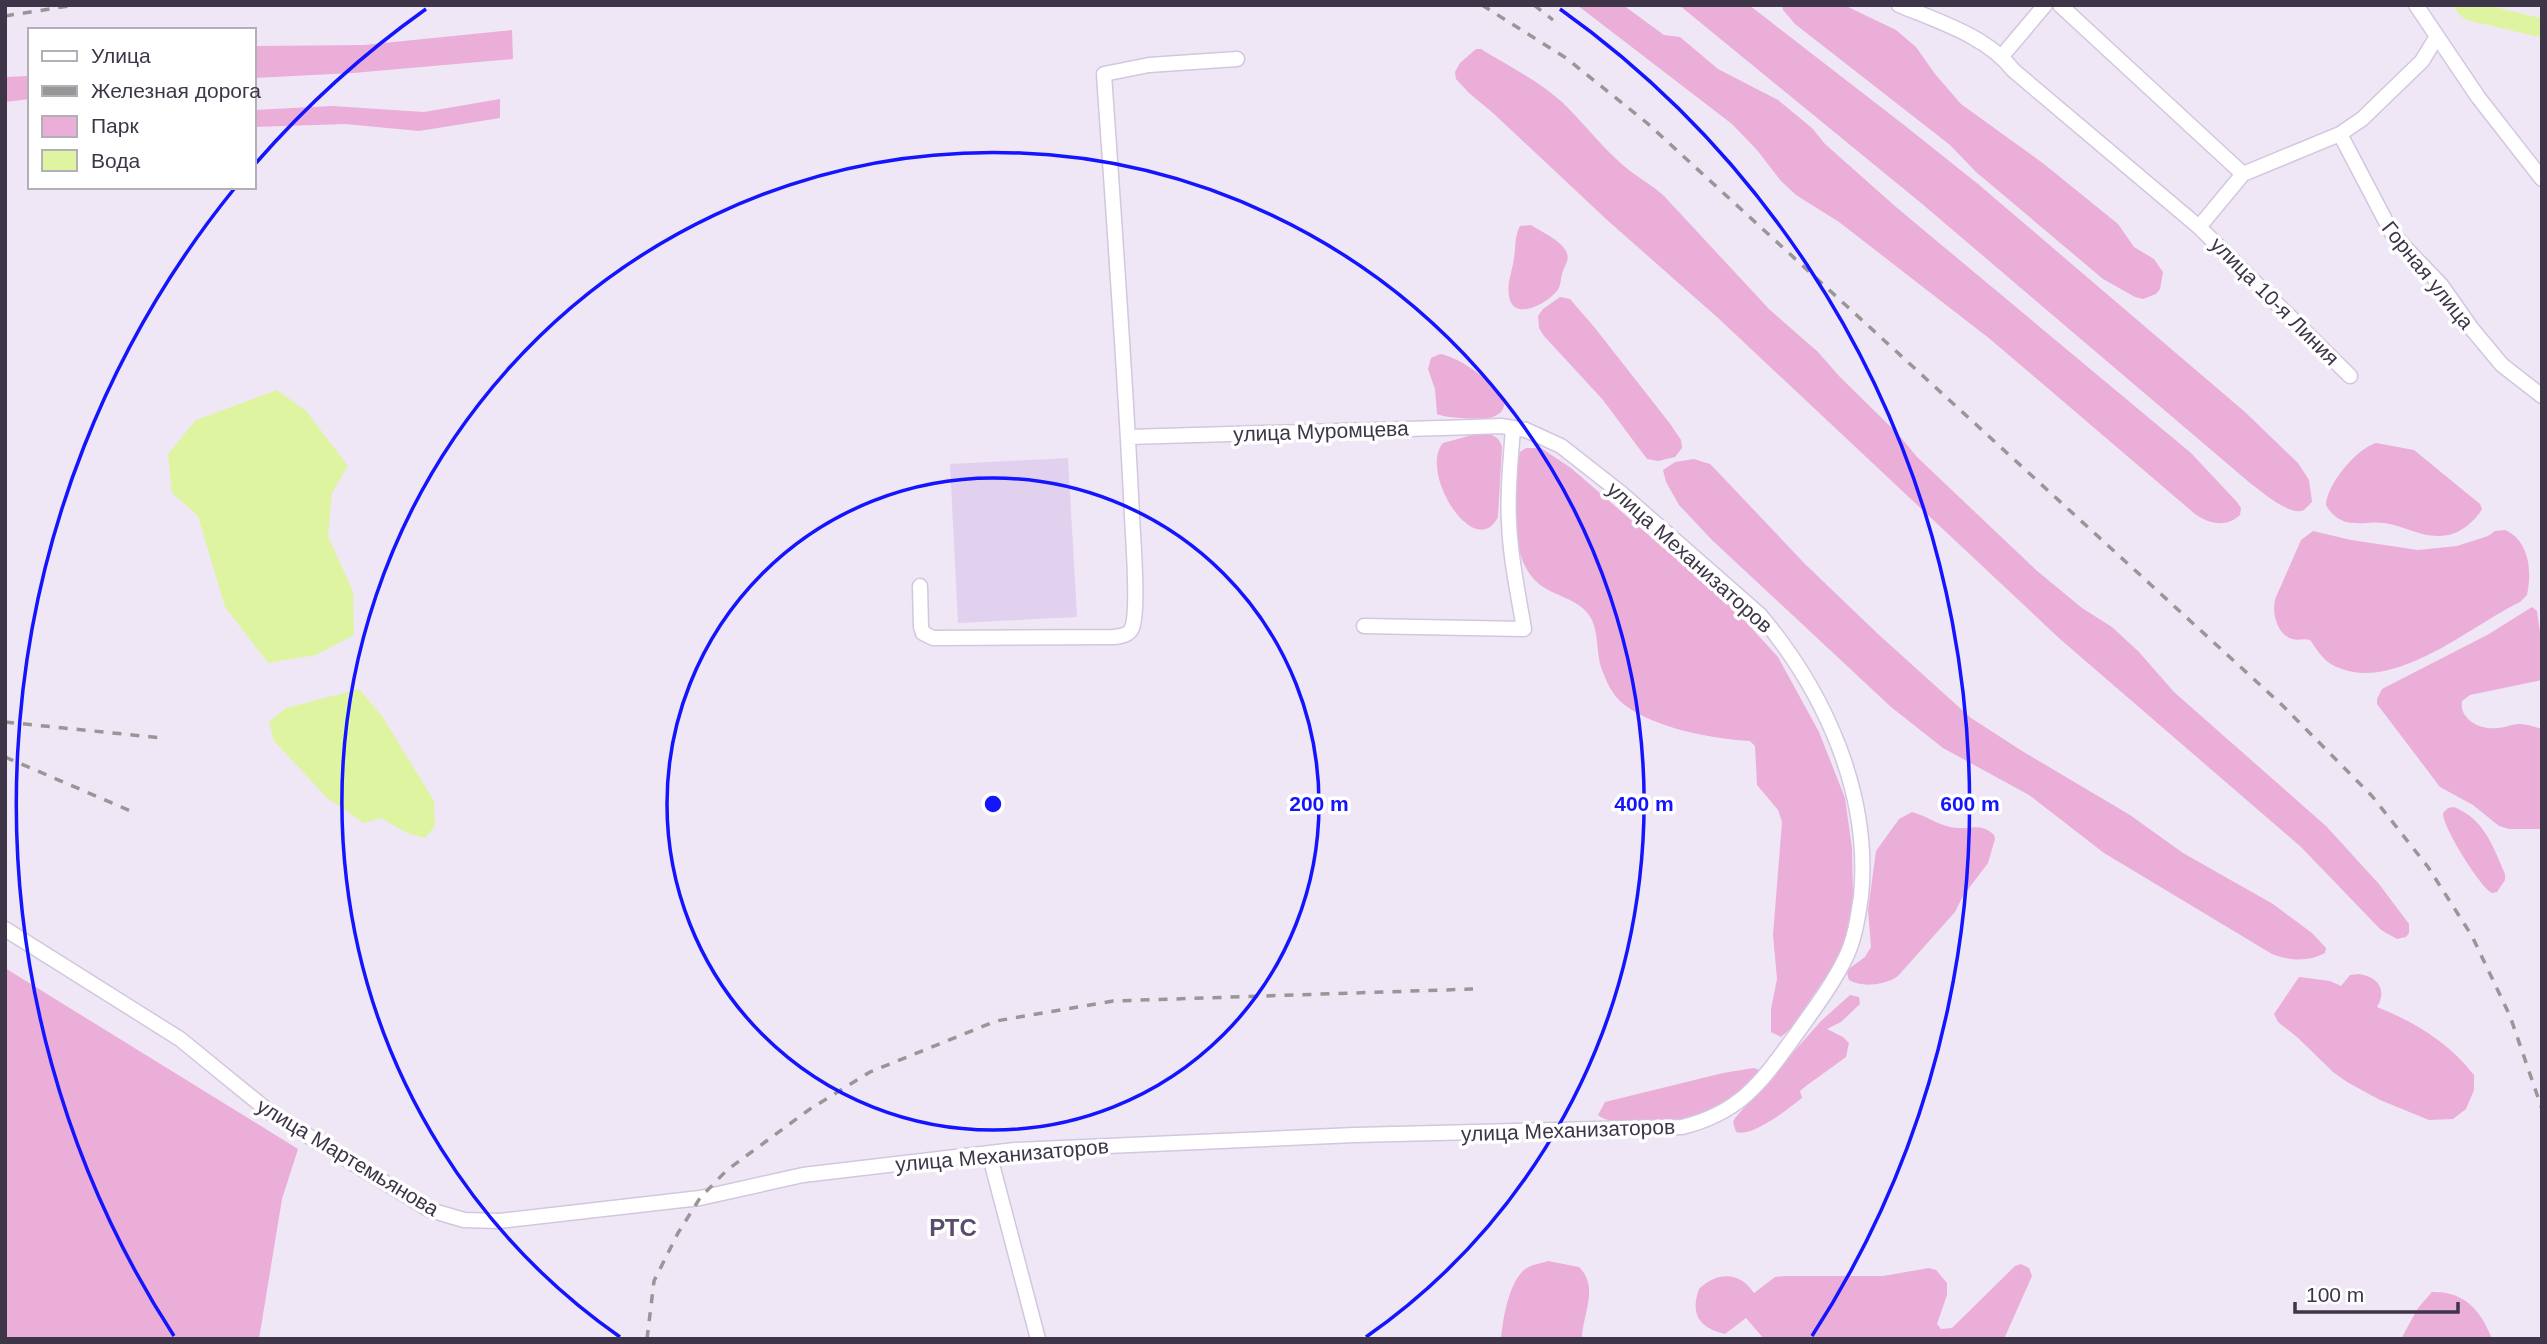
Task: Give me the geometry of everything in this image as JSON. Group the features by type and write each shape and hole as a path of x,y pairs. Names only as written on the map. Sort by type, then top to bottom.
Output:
{"street":[{"path":"1899,5 1954,28 2002,56 2013,70 2199,227 2243,174 2340,134 2362,119 2422,61 2436,38"},
{"path":"2002,56 2045,5"},
{"path":"2060,5 2243,174"},
{"path":"2416,5 2477,97 2542,179"},
{"path":"920,586 921,627 927,636 973,639 1125,635 1131,631 1134,575 1128,437 1104,74 1131,67 1237,59"},
{"name":"Горная улица","path":"2340,134 2393,235 2441,285 2502,365 2542,396"},
{"name":"улица 10-я Линия","path":"2199,227 2350,376"},
{"path":"1364,626 1524,629 1508,522 1513,428"},
{"name":"улица Муромцева","path":"1128,437 1513,428"},
{"name":"улица Механизаторов","path":"700,1198 803,1175 1015,1150 1355,1135 1682,1127 1716,1116 1741,1102 1777,1061 1826,991 1846,957 1858,916 1863,862 1862,832 1849,774 1807,682 1774,632 1759,615 1582,461 1548,439 1513,428"},
{"name":"улица Мартемьянова","path":"5,929 180,1039 272,1114 414,1201 443,1215 464,1220 499,1221 700,1198"},
{"path":"989,1153 1038,1339"}],"shaded area":[{"path":"1068,458 1077,617 958,623 950,464"}],"green space":[{"path":"1577,5 1623,5 1664,35 1680,37 1718,69 1778,100 1896,207 2191,453 2237,502 2241,508 2240,515 2229,522 2218,523 2195,514 1990,339 1839,222 1796,195 1732,124"},
{"path":"1679,5 1749,5 1904,125 1978,184 2245,412 2298,463 2309,480 2312,502 2304,510 2291,510 2250,483 1921,203"},
{"path":"1782,5 1844,5 1896,30 1916,47 1961,104 2044,164 2118,224 2134,247 2154,259 2163,272 2160,289 2156,294 2143,299 2103,279 1976,172 1950,145 1795,24"},
{"path":"512,30 513,59 353,73 256,78 256,46 364,45"},
{"path":"1476,49 1481,49 1515,69 1558,98 1616,159 1664,196 1769,309 1818,352 1917,457 2036,570 2082,608 2112,627 2139,652 2174,692 2326,826 2379,884 2409,924 2406,937 2397,939 2381,930 2301,847 2060,639 1718,318 1469,93 1456,79 1455,72 1460,63"},
{"path":"28,76 28,99 5,102 5,77"},
{"path":"500,99 500,118 419,131 345,124 256,127 256,110 332,106 424,112"},
{"path":"1531,225 1560,243 1568,259 1556,292 1538,305 1523,309 1512,304 1509,283 1518,230 1520,226"},
{"path":"1560,297 1570,299 1671,425 1681,440 1682,448 1675,457 1658,461 1647,459 1603,400 1544,336 1539,328 1538,316"},
{"path":"1440,354 1457,360 1486,380 1505,403 1501,412 1490,418 1475,419 1437,414 1435,389 1428,369 1431,358"},
{"path":"1476,434 1495,437 1502,447 1498,517 1488,528 1476,529 1452,508 1443,491 1437,456 1443,443"},
{"path":"2376,443 2414,450 2480,504 2482,509 2458,532 2440,536 2384,523 2351,523 2337,517 2326,505 2331,487 2344,468 2360,452"},
{"path":"1526,448 1541,448 1571,468 1734,609 1778,657 1819,732 1845,798 1852,848 1853,896 1849,925 1839,957 1791,1028 1781,1037 1771,1032 1771,1009 1777,979 1773,935 1782,822 1778,810 1757,785 1755,746 1750,741 1717,738 1663,724 1646,718 1619,700 1601,667 1594,627 1589,615 1579,605 1539,584 1529,573 1522,558 1514,522 1514,503 1520,452"},
{"path":"1694,459 1710,464 1805,564 1971,718 2130,815 2183,853 2273,904 2312,933 2326,948 2325,953 2299,959 2272,954 2104,853 2029,795 1943,748 1891,707 1713,541 1679,505 1666,482 1663,470 1675,462"},
{"path":"2505,530 2520,542 2524,549 2529,567 2527,595 2520,602 2454,641 2403,666 2378,672 2354,672 2331,664 2310,640 2294,640 2282,632 2276,621 2276,597 2301,540 2313,531 2418,550 2457,546 2495,531"},
{"path":"2532,607 2537,611 2542,647 2542,680 2470,695 2462,701 2467,718 2478,725 2500,728 2522,724 2542,729 2542,829 2509,829 2499,826 2473,805 2440,787 2377,704 2377,699 2382,689 2489,634"},
{"path":"2454,807 2473,819 2492,844 2505,874 2505,880 2497,892 2492,893 2479,880 2449,830 2443,813"},
{"path":"1912,812 1950,827 1979,827 1989,831 1995,839 1988,863 1963,896 1955,912 1898,976 1887,982 1860,984 1849,980 1847,973 1865,957 1871,947 1868,910 1876,851 1899,819"},
{"path":"5,968 298,1149 282,1199 259,1339 5,1339"},
{"path":"2350,975 2371,977 2379,984 2381,995 2377,1007 2405,1019 2442,1043 2474,1075 2474,1090 2466,1109 2453,1119 2429,1120 2380,1100 2347,1082 2278,1022 2274,1014 2299,977 2330,981 2341,986"},
{"path":"1850,995 1859,997 1860,1004 1841,1022 1827,1029 1849,1043 1846,1057 1800,1091 1802,1098 1779,1115 1751,1131 1736,1132 1733,1122 1735,1118 1821,1021"},
{"path":"1754,1068 1759,1070 1756,1079 1726,1103 1706,1113 1674,1120 1638,1123 1607,1120 1598,1115 1605,1102"},
{"path":"1548,1261 1579,1267 1585,1275 1589,1292 1582,1339 1501,1339 1507,1304 1517,1278 1527,1268"},
{"path":"2021,1264 2029,1268 2032,1276 2004,1339 1764,1339 1746,1318 1725,1334 1703,1324 1696,1313 1699,1289 1720,1277 1728,1276 1742,1281 1754,1293 1775,1277 1883,1276 1929,1268 1936,1270 1947,1283 1947,1295 1937,1324 1941,1329 1952,1328 2015,1266"},
{"path":"2432,1292 2453,1295 2470,1304 2477,1311 2492,1339 2401,1339 2418,1308"}],"water":[{"path":"277,390 306,411 348,466 332,493 328,536 353,592 354,635 316,655 268,663 225,607 198,516 172,493 168,454 196,420"},
{"path":"359,689 382,716 434,801 435,826 425,838 407,833 381,818 364,823 327,798 274,741 269,722 286,708"}],"waterway":[{"path":"2464,5 2470,11 2542,28"}],"railway":[{"path":"5,16 75,5"},
{"path":"1482,5 1566,58 1647,123 2282,705 2372,796 2428,867 2472,936 2510,1016 2542,1109"},
{"path":"1534,5 1553,20"},
{"path":"5,722 162,738"},
{"path":"5,757 133,812"},
{"path":"647,1339 654,1281 678,1233 700,1198 727,1170 810,1109 870,1072 996,1021 1113,1001 1473,989"}],"district":[{"name":"РТС","path":"953,1227"}]}
